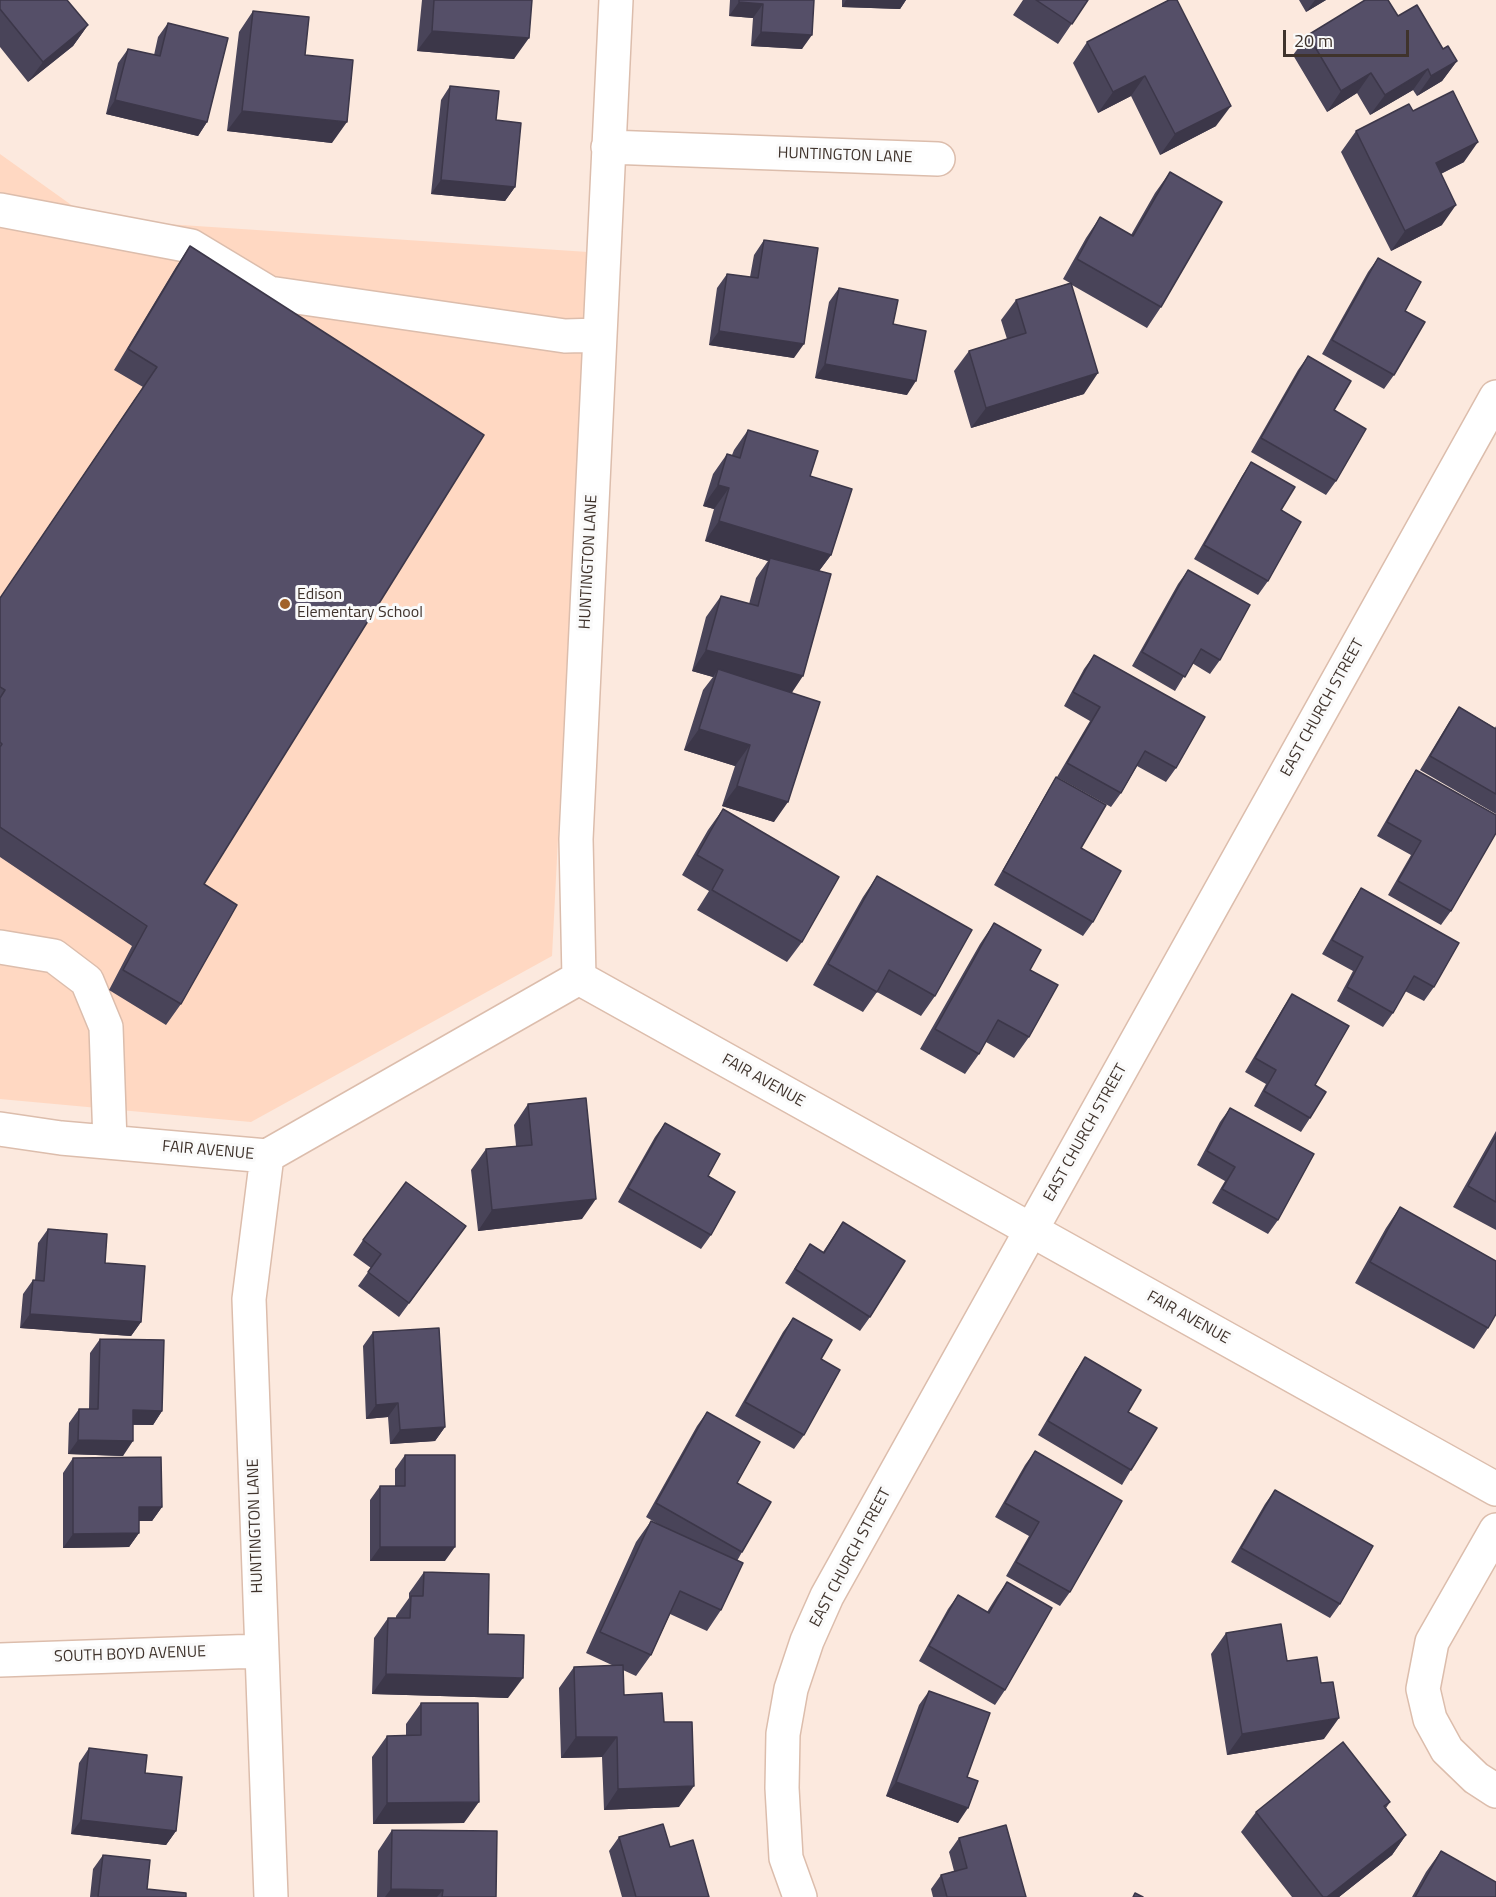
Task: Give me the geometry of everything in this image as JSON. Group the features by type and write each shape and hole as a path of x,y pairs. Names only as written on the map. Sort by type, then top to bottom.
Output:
{"street":[{"name":"HUNTINGTON LANE","path":"579,978 576,839 616,0"},
{"name":"HUNTINGTON LANE","path":"608,147 938,159"},
{"path":"0,210 191,246 269,293 564,336 600,335"},
{"name":"EAST CHURCH STREET","path":"800,1897 786,1858 782,1788 783,1734 791,1689 807,1641 827,1596 1496,397"},
{"path":"0,947 54,956 87,981 105,1027 110,1142"},
{"name":"FAIR AVENUE","path":"0,1129 110,1142 267,1156 579,978 1496,1489"},
{"name":"HUNTINGTON LANE","path":"267,1156 249,1299 260,1651 271,1897"},
{"path":"1496,1530 1432,1642 1423,1689 1430,1719 1447,1750 1476,1778 1496,1791"},
{"name":"SOUTH BOYD AVENUE","path":"0,1660 260,1651"}],"shaded area":[{"name":"Edison Elementary School","path":"0,154 91,219 588,252 552,956 251,1122 0,1099"}],"building":[{"path":"0,0 67,0 88,25 43,62 0,9"},
{"path":"434,0 532,0 529,38 432,31"},
{"path":"739,0 814,0 812,35 761,32 763,4 739,2"},
{"path":"1036,0 1088,0 1072,24"},
{"path":"1169,0 1177,0 1231,106 1175,134 1145,76 1113,92 1087,42"},
{"path":"1365,0 1388,0 1398,16 1417,5 1443,49 1448,46 1457,61 1431,76 1428,69 1385,95 1371,73 1341,91 1308,35"},
{"path":"253,11 309,17 305,55 353,60 347,122 242,111"},
{"path":"168,23 228,38 207,122 115,100 128,49 160,56"},
{"path":"450,86 499,91 496,120 521,123 515,187 441,180"},
{"path":"1453,91 1478,142 1436,163 1456,205 1405,231 1356,131 1409,104 1413,111"},
{"path":"1170,172 1222,202 1161,307 1077,259 1100,217 1133,236"},
{"path":"764,240 818,248 804,344 719,331 727,274 758,278"},
{"path":"190,246 484,435 204,884 237,905 181,1004 123,970 147,926 0,827 0,747 2,744 0,742 0,698 5,690 0,687 0,598 157,367 128,349"},
{"path":"1378,258 1421,282 1405,311 1425,322 1394,375 1332,340"},
{"path":"1071,283 1098,373 986,408 969,351 1026,333 1016,300"},
{"path":"839,288 898,300 893,324 926,331 916,381 825,364"},
{"path":"1308,356 1351,381 1334,410 1366,429 1336,481 1261,438"},
{"path":"748,430 818,451 810,476 852,489 831,555 719,521 729,488 718,485 727,454 740,458"},
{"path":"1251,462 1295,487 1281,510 1301,522 1268,581 1204,545"},
{"path":"770,558 831,574 803,676 706,650 721,596 758,606"},
{"path":"1188,570 1250,605 1220,660 1201,649 1185,677 1142,652"},
{"path":"1094,655 1205,717 1176,768 1145,751 1121,793 1067,763 1100,707 1073,692"},
{"path":"718,669 820,702 788,802 737,786 750,745 699,729"},
{"path":"1459,707 1496,729 1496,794 1430,756"},
{"path":"1416,770 1496,815 1496,833 1451,911 1398,881 1421,841 1387,822"},
{"path":"1056,777 1106,805 1081,848 1121,871 1093,922 1003,871"},
{"path":"723,809 839,877 802,942 712,890 723,870 697,855"},
{"path":"877,876 972,930 935,996 889,970 877,992 828,964"},
{"path":"1361,888 1459,943 1434,987 1414,976 1393,1013 1347,987 1363,957 1332,940"},
{"path":"994,923 1041,950 1030,970 1058,985 1029,1037 998,1020 979,1054 935,1029"},
{"path":"1292,994 1349,1026 1315,1085 1326,1092 1310,1118 1264,1091 1276,1070 1255,1058"},
{"path":"586,1098 596,1199 492,1210 486,1149 532,1145 528,1104"},
{"path":"1230,1108 1314,1154 1278,1220 1222,1189 1235,1167 1207,1151"},
{"path":"665,1123 720,1154 708,1176 735,1192 711,1235 628,1188"},
{"path":"1496,1136 1496,1202 1468,1186"},
{"path":"406,1182 466,1226 409,1303 368,1272 381,1254 363,1240"},
{"path":"1400,1207 1496,1261 1496,1314 1488,1328 1370,1262"},
{"path":"843,1222 905,1261 870,1317 795,1269 810,1244 824,1253"},
{"path":"48,1229 107,1234 105,1263 145,1266 141,1322 30,1314 33,1280 44,1281"},
{"path":"793,1318 832,1340 821,1359 840,1370 804,1435 745,1402"},
{"path":"439,1328 445,1427 400,1430 398,1403 376,1405 373,1332"},
{"path":"100,1339 164,1340 162,1411 133,1410 133,1441 78,1440 79,1409 98,1409"},
{"path":"1085,1357 1141,1390 1128,1412 1157,1428 1131,1470 1048,1421"},
{"path":"707,1412 760,1442 737,1483 771,1502 742,1552 656,1503"},
{"path":"1035,1451 1122,1501 1070,1592 1016,1562 1039,1522 1005,1503"},
{"path":"405,1455 455,1455 455,1547 380,1547 380,1486 405,1486"},
{"path":"161,1457 162,1507 139,1507 139,1533 73,1534 73,1458"},
{"path":"1275,1490 1373,1546 1340,1604 1241,1548"},
{"path":"651,1521 743,1563 721,1610 680,1591 651,1655 600,1632"},
{"path":"424,1572 489,1574 488,1634 524,1635 523,1678 386,1674 388,1618 410,1618 411,1596 423,1596"},
{"path":"1007,1582 1052,1608 1005,1690 929,1646 958,1595 989,1613"},
{"path":"1281,1624 1287,1661 1317,1657 1321,1683 1333,1682 1339,1718 1242,1734 1226,1633"},
{"path":"623,1665 624,1695 662,1693 664,1722 692,1722 694,1786 618,1789 617,1737 576,1737 574,1667"},
{"path":"929,1691 990,1713 967,1777 978,1781 968,1808 896,1782"},
{"path":"421,1703 478,1703 479,1802 387,1803 387,1736 421,1735"},
{"path":"1343,1742 1390,1802 1384,1806 1406,1835 1327,1897 1323,1897 1256,1812"},
{"path":"89,1748 147,1755 145,1773 182,1777 176,1831 81,1820"},
{"path":"663,1824 670,1847 693,1840 709,1897 636,1897 619,1837"},
{"path":"1006,1825 1026,1897 947,1897 941,1875 967,1868 959,1838"},
{"path":"392,1830 497,1831 496,1897 442,1897 443,1890 391,1889"},
{"path":"1441,1851 1496,1882 1496,1897 1415,1897"},
{"path":"103,1855 150,1860 147,1889 186,1893 186,1897 98,1897"}],"place":[{"name":"Edison Elementary School","path":"285,604"}]}
